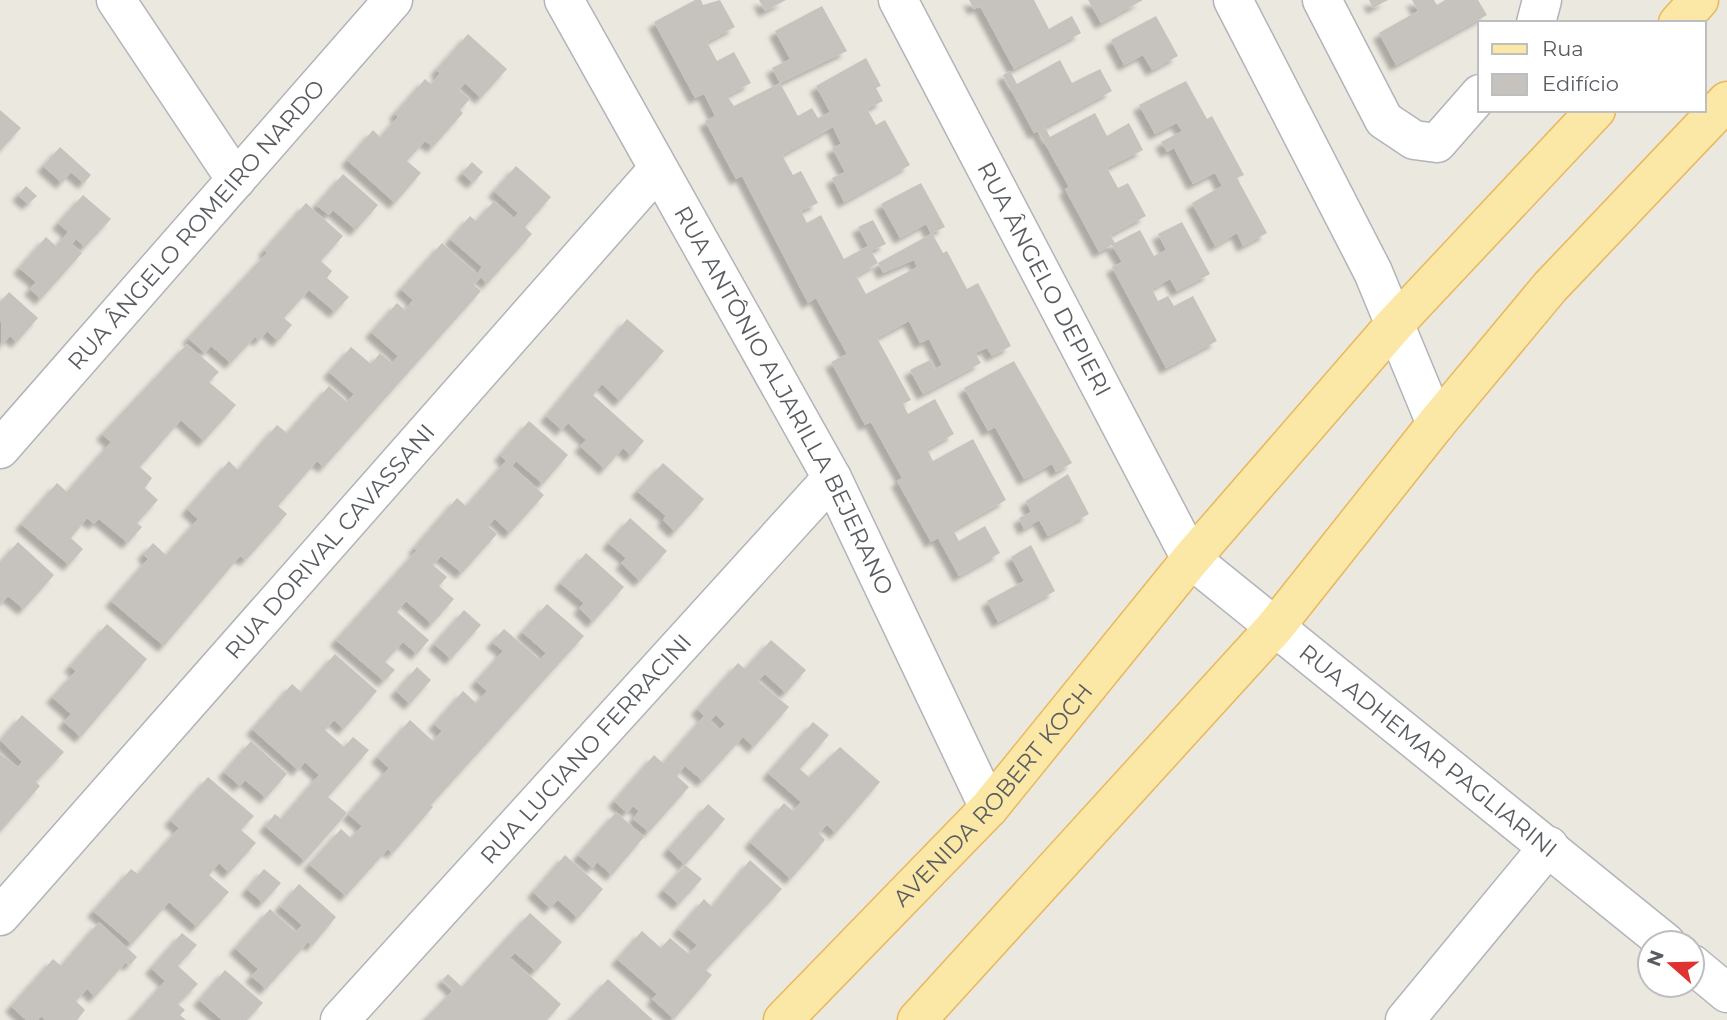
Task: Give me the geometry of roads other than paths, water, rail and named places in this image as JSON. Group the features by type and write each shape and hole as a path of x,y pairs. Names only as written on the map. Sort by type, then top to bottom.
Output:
{"main road":[{"path":"1680,21 1699,0"},
{"path":"917,1020 1275,626 1436,424 1550,287 1727,101"},
{"name":"AVENIDA ROBERT KOCH","path":"783,1020 989,808 1191,559 1394,325 1594,112"}],"street":[{"path":"116,0 236,180"},
{"name":"RUA ÂNGELO ROMEIRO NARDO","path":"0,449 393,0"},
{"name":"RUA ANTÔNIO ALJARILLA BEJERANO","path":"564,0 832,478 989,808"},
{"name":"RUA ÂNGELO DEPIERI","path":"898,0 1191,559"},
{"path":"1233,0 1373,272 1436,424"},
{"path":"1322,0 1384,120 1414,140 1437,143 1478,96"},
{"path":"1537,21 1542,0"},
{"name":"RUA DORIVAL CAVASSANI","path":"0,915 658,169"},
{"name":"RUA LUCIANO FERRACINI","path":"340,1020 832,478"},
{"name":"RUA ADHEMAR PAGLIARINI","path":"1191,559 1649,929"},
{"path":"1405,1020 1549,846"},
{"path":"1706,976 1727,993"}]}
